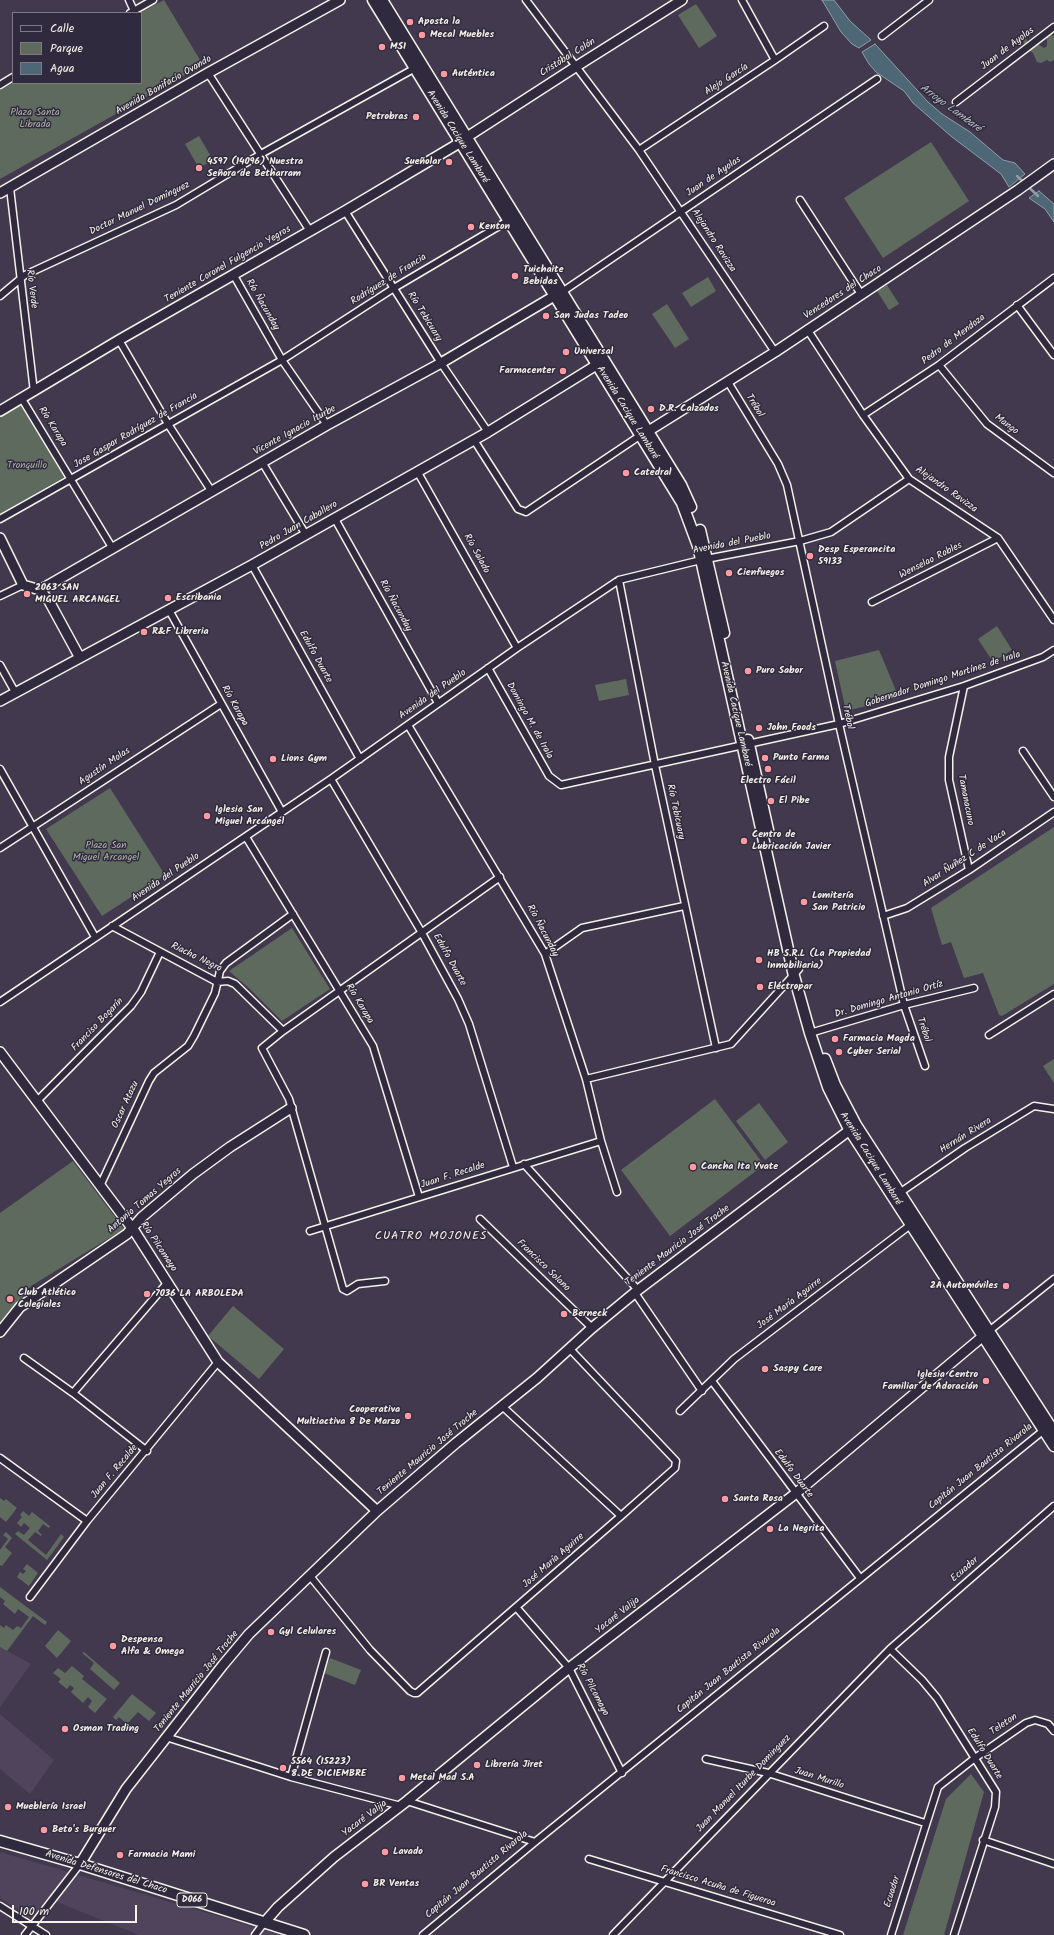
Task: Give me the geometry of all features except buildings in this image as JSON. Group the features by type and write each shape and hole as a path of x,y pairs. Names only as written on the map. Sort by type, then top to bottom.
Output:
{"main road":[{"name":"Avenida Cacique Lambaré","path":"373,0 419,66"},
{"name":"Avenida Cacique Lambaré","path":"382,0 419,66 464,140 644,433 688,500 700,528 704,560 773,868 795,966 813,1032 853,1127 986,1334 1051,1428 1054,1446"},
{"name":"Avenida Defensores del Chaco","path":"0,1841 80,1864 304,1935"}],"street":[{"path":"129,0 132,12 153,0"},
{"name":"Avenida Bonifacio Ovando","path":"0,193 208,73 340,0"},
{"name":"Alejandro Ravizza","path":"526,0 639,150 682,211 775,352"},
{"name":"Cristóbal Colón","path":"464,140 576,66 682,0"},
{"path":"742,0 775,60"},
{"path":"882,36 930,0"},
{"name":"Alejo García","path":"639,150 824,26"},
{"name":"Juan de Ayolas","path":"956,102 1054,27"},
{"name":"Doctor Manuel Domínguez","path":"0,296 20,279 176,205 261,154 419,66"},
{"path":"208,73 310,230"},
{"path":"0,84 12,78"},
{"name":"Juan de Ayolas","path":"559,294 877,79"},
{"name":"Teniente Coronel Fulgencio Yegros","path":"0,411 119,340 345,211 464,140"},
{"name":"Vencedores del Chaco","path":"644,433 775,352 807,329 1036,178 1054,164"},
{"name":"Río Verde","path":"10,188 34,392"},
{"path":"800,200 861,294"},
{"name":"Río Tebicuary","path":"345,211 441,363 488,432"},
{"name":"Rodríguez de Francia","path":"282,360 394,288 512,218"},
{"name":"Río Ñacunday","path":"233,274 282,360 327,425"},
{"name":"Pedro de Mendoza","path":"863,415 939,365 1016,305 1054,278"},
{"name":"Vicente Ignacio Iturbe","path":"40,590 327,425 441,363 559,294"},
{"path":"1016,305 1054,356"},
{"name":"Alejandro Ravizza","path":"807,329 863,415 909,479 998,538 1054,620"},
{"path":"119,340 168,424 212,492"},
{"name":"Jose Gaspar Rodríguez de Francia","path":"0,519 282,360"},
{"name":"Pedro Juan Caballero","path":"0,701 252,566 488,432 601,362"},
{"name":"Mango","path":"939,365 987,424 1054,473"},
{"name":"Trébol","path":"728,382 778,464 787,485 838,724 904,1005 925,1066"},
{"name":"Río Karapa","path":"22,399 72,479 113,549"},
{"path":"474,440 518,509 526,512 644,433"},
{"path":"262,462 306,535"},
{"name":"Río Salado","path":"418,471 517,648"},
{"name":"Avenida del Pueblo","path":"0,1002 175,882 246,837 360,759 517,648 619,580 704,560 800,541 831,532 909,479"},
{"name":"Río Ñacunday","path":"335,519 438,703"},
{"path":"0,538 23,585"},
{"name":"Wenselao Robles","path":"872,602 998,538"},
{"name":"Edulfo Duarte","path":"252,566 360,759"},
{"name":"Río Tebicuary","path":"619,580 684,906 716,1048"},
{"path":"0,596 23,585 40,590 49,601 80,658"},
{"name":"Río Karapa","path":"169,610 282,812"},
{"name":"Gobernador Domingo Martínez de Irala","path":"555,782 561,785 838,724 964,686 1043,657 1054,650"},
{"path":"0,665 15,692"},
{"name":"Domingo M. de Irala","path":"488,668 549,776 555,782"},
{"name":"Tamanacuno","path":"964,686 949,757 949,780 969,870"},
{"name":"Agustín Molas","path":"0,848 221,704"},
{"name":"Río Ñacunday","path":"408,725 545,954 586,1080 601,1141 617,1192"},
{"path":"1023,751 1054,797"},
{"path":"0,769 95,937"},
{"name":"Edulfo Duarte","path":"331,779 422,933 458,999 469,1024 513,1167"},
{"name":"Alvar Ñuñez C de Vaca","path":"883,916 907,908 969,870 1054,812"},
{"name":"Río Karapa","path":"246,837 373,1046 419,1197"},
{"path":"385,1281 358,1284 345,1291 285,1089 262,1048 283,1031 500,877"},
{"path":"545,954 582,928 684,906"},
{"name":"Oscar Atazu","path":"100,1186 143,1090 154,1073 188,1046 216,993 216,982 220,971 226,963 293,914"},
{"name":"Riacho Negro","path":"112,926 216,982 228,982 235,984 283,1031"},
{"name":"Franciso Bogarín","path":"36,1102 131,1006 140,992 160,952"},
{"path":"586,1080 730,1044 736,1039 795,966"},
{"name":"Dr. Domingo Antonio Ortíz","path":"813,1032 904,1005 974,988"},
{"path":"989,1035 1054,994"},
{"name":"Río Pilcomayo","path":"0,1052 131,1227 168,1282 218,1362 376,1511"},
{"name":"Hernán Rivera","path":"896,1195 964,1148 1034,1106 1054,1109"},
{"name":"Antonio Tomas Yegros","path":"0,1332 20,1308 127,1234 131,1227 193,1174 230,1147 291,1108"},
{"name":"Teniente Mauricio José Troche","path":"80,1864 126,1789 249,1634 376,1511 636,1292 853,1127"},
{"name":"Juan F. Recalde","path":"310,1230 326,1227 513,1167 601,1141"},
{"path":"524,1164 636,1292 702,1391"},
{"name":"Francisco Solano","path":"480,1219 592,1328"},
{"name":"José María Aguirre","path":"680,1411 712,1382 734,1359 914,1222"},
{"path":"986,1334 1054,1279"},
{"path":"73,1393 168,1282"},
{"name":"Yacaré Valija","path":"264,1923 278,1907 334,1856 404,1803 569,1668 795,1494 986,1334"},
{"name":"José María Aguirre","path":"310,1576 370,1650 410,1691 414,1693 621,1516 675,1468 677,1465 676,1461 570,1349"},
{"path":"24,1358 73,1393 147,1451"},
{"name":"Juan F. Recalde","path":"30,1597 87,1521 147,1451 218,1362"},
{"name":"Edulfo Duarte","path":"712,1382 795,1494 860,1578"},
{"path":"502,1406 621,1516"},
{"name":"Capitán Juan Bautista Rivarola","path":"423,1935 860,1578 1051,1428"},
{"path":"0,1458 87,1521"},
{"name":"Ecuador","path":"890,1649 1054,1506"},
{"name":"Río Pilcomayo","path":"516,1607 569,1668 622,1773"},
{"name":"Edulfo Duarte","path":"890,1649 922,1680 937,1698 996,1792 995,1807 983,1840 954,1935"},
{"name":"Juan Manuel Iturbe Dominguez","path":"613,1935 768,1773 890,1649"},
{"path":"291,1777 326,1652"},
{"name":"Teleton","path":"975,1758 1026,1722 1035,1720 1048,1724 1054,1731"},
{"path":"166,1737 291,1777 404,1803 535,1842"},
{"name":"Ecuador","path":"891,1935 925,1823 938,1787 975,1758"},
{"name":"Juan Murillo","path":"706,1759 768,1773 925,1823"},
{"path":"983,1840 1054,1864"},
{"name":"Francisco Acuña de Figueroa","path":"589,1859 840,1935"},
{"path":"25,1935 80,1864"},
{"path":"0,1906 46,1935"},
{"path":"255,1935 264,1923"}],"shaded area":[{"path":"0,1647 31,1664 0,1707"},
{"path":"0,1714 54,1760 30,1794 0,1769"},
{"path":"0,1852 282,1935 139,1935 47,1898 31,1919 0,1898"}],"green space":[{"name":"Plaza Santa Librada","path":"164,0 203,65 0,179 0,90 12,84 142,84 142,12"},
{"path":"696,4 717,36 699,48 678,15"},
{"path":"1050,35 1054,36 1054,60 1050,62 1047,60 1041,63 1037,62 1033,53 1025,47 1023,40 1026,39 1028,42 1035,42 1044,48 1047,46 1047,37"},
{"path":"199,136 213,160 199,168 185,144"},
{"path":"931,142 969,201 883,258 844,198"},
{"path":"708,277 716,291 691,307 682,293"},
{"path":"887,285 899,304 889,310 877,291"},
{"path":"667,304 689,339 675,348 652,314"},
{"name":"Tronquillo","path":"21,403 66,476 0,514 0,415"},
{"path":"997,626 1012,650 993,662 978,639"},
{"path":"879,650 899,698 846,711 835,661"},
{"path":"626,679 629,695 599,701 595,685"},
{"name":"Plaza San Miguel Arcangel","path":"110,788 165,875 102,916 46,829"},
{"path":"1054,827 1054,984 1002,1016 999,1015 983,973 964,978 951,942 942,945 931,908"},
{"path":"292,928 330,989 282,1021 250,989 229,971"},
{"path":"1054,1059 1054,1083 1043,1066"},
{"name":"Cancha Ita Yvate","path":"715,1099 764,1165 670,1236 621,1170"},
{"path":"759,1103 788,1142 765,1160 736,1121"},
{"path":"73,1161 124,1229 31,1286 0,1324 0,1213"},
{"path":"233,1306 284,1349 259,1379 208,1336"},
{"path":"0,1498 4,1501 6,1499 17,1508 6,1522 0,1517"},
{"path":"23,1511 29,1516 32,1512 50,1526 49,1528 43,1524 38,1531 42,1535 41,1536 35,1532 28,1540 46,1555 61,1534 64,1537 47,1560 15,1534 18,1531 24,1535 30,1528 24,1523 21,1527 17,1523 22,1517 20,1515"},
{"path":"6,1532 12,1538 5,1547 12,1553 2,1566 0,1565 0,1550 8,1539 3,1535"},
{"path":"27,1564 38,1573 29,1586 17,1577 20,1572 23,1574 26,1571 23,1569"},
{"path":"0,1587 47,1622 45,1625 33,1616 7,1651 0,1647 0,1625 4,1628 6,1625 13,1630 17,1626 21,1628 29,1617 18,1609 15,1614 3,1604 5,1601 0,1597"},
{"path":"58,1630 71,1641 57,1658 45,1646"},
{"path":"84,1652 120,1683 114,1690 90,1669 94,1663 82,1653"},
{"path":"330,1658 361,1670 355,1685 324,1673"},
{"path":"72,1666 84,1676 82,1679 107,1699 95,1713 88,1707 92,1701 88,1697 83,1703 71,1692 74,1688 70,1685 67,1689 58,1682 61,1679 53,1673 58,1668 65,1673"},
{"path":"132,1694 156,1713 149,1721 138,1712 127,1724 119,1717 116,1720 113,1717"},
{"path":"971,1774 984,1792 944,1935 903,1935 946,1799"}],"water":[{"path":"822,0 834,0 850,21 871,40 859,48 852,44 841,32"},
{"path":"875,44 928,102 942,114 970,132 1003,160 1015,163 1025,174 1009,187 1001,174 952,137 913,103 904,91 876,72 862,52"},
{"path":"1039,191 1054,204 1054,222 1045,209 1029,198"}],"waterway":[{"name":"Arroyo Lambaré","path":"1017,176 1038,196"}],"place":[{"name":"Aposta la","path":"410,22"},
{"name":"Mecal Muebles","path":"422,35"},
{"name":"MSI","path":"382,47"},
{"name":"Auténtica","path":"444,74"},
{"name":"Petrobras","path":"416,117"},
{"name":"Sueñolar","path":"449,162"},
{"name":"4597 (14096) Nuestra Señora de Betharram","path":"199,168"},
{"name":"Kenton","path":"471,227"},
{"name":"Tuichaite Bebidas","path":"515,276"},
{"name":"San Judas Tadeo","path":"546,316"},
{"name":"Universal","path":"566,352"},
{"name":"Farmacenter","path":"563,371"},
{"name":"D.R. Calzados","path":"651,409"},
{"name":"Catedral","path":"626,473"},
{"name":"Desp Esperancita 59133","path":"810,556"},
{"name":"Cienfuegos","path":"729,573"},
{"name":"2063 SAN MIGUEL ARCANGEL","path":"27,594"},
{"name":"Escribania","path":"168,598"},
{"name":"R&F Libreria","path":"144,632"},
{"name":"Puro Sabor","path":"748,671"},
{"name":"John Foods","path":"759,728"},
{"name":"Punto Farma","path":"765,758"},
{"name":"Lions Gym","path":"273,759"},
{"name":"Electro Fácil","path":"768,769"},
{"name":"El Pibe","path":"771,801"},
{"name":"Iglesia San Miguel Arcángel","path":"207,816"},
{"name":"Centro de Lubricación Javier","path":"744,841"},
{"name":"Lomitería San Patricio","path":"804,902"},
{"name":"HB S.R.L (La Propiedad Inmobiliaria)","path":"759,960"},
{"name":"Eléctropar","path":"760,987"},
{"name":"Farmacia Magda","path":"835,1039"},
{"name":"Cyber Serial","path":"839,1052"},
{"name":"Cancha Ita Yvate","path":"693,1167"},
{"name":"2A Automóviles","path":"1006,1286"},
{"name":"7036 LA ARBOLEDA","path":"147,1294"},
{"name":"Club Atlético Colegiales","path":"10,1299"},
{"name":"Berneck","path":"564,1314"},
{"name":"Saspy Care","path":"765,1369"},
{"name":"Iglesia Centro Familiar de Adoración","path":"986,1381"},
{"name":"Cooperativa Multiactiva 8 De Marzo","path":"408,1416"},
{"name":"Santa Rosa","path":"725,1499"},
{"name":"La Negrita","path":"770,1529"},
{"name":"Gyl Celulares","path":"271,1632"},
{"name":"Despensa Alfa & Omega","path":"113,1646"},
{"name":"Osman Trading","path":"65,1729"},
{"name":"Librería Jiret","path":"477,1765"},
{"name":"5564 (15223) 8 DE DICIEMBRE","path":"283,1768"},
{"name":"Metal Mad S.A","path":"402,1778"},
{"name":"Mueblería Israel","path":"8,1807"},
{"name":"Beto's Burguer","path":"44,1830"},
{"name":"Lavado","path":"385,1852"},
{"name":"Farmacia Mami","path":"120,1855"},
{"name":"BR Ventas","path":"365,1884"}],"district":[{"name":"CUATRO MOJONES","path":"431,1237"}]}
